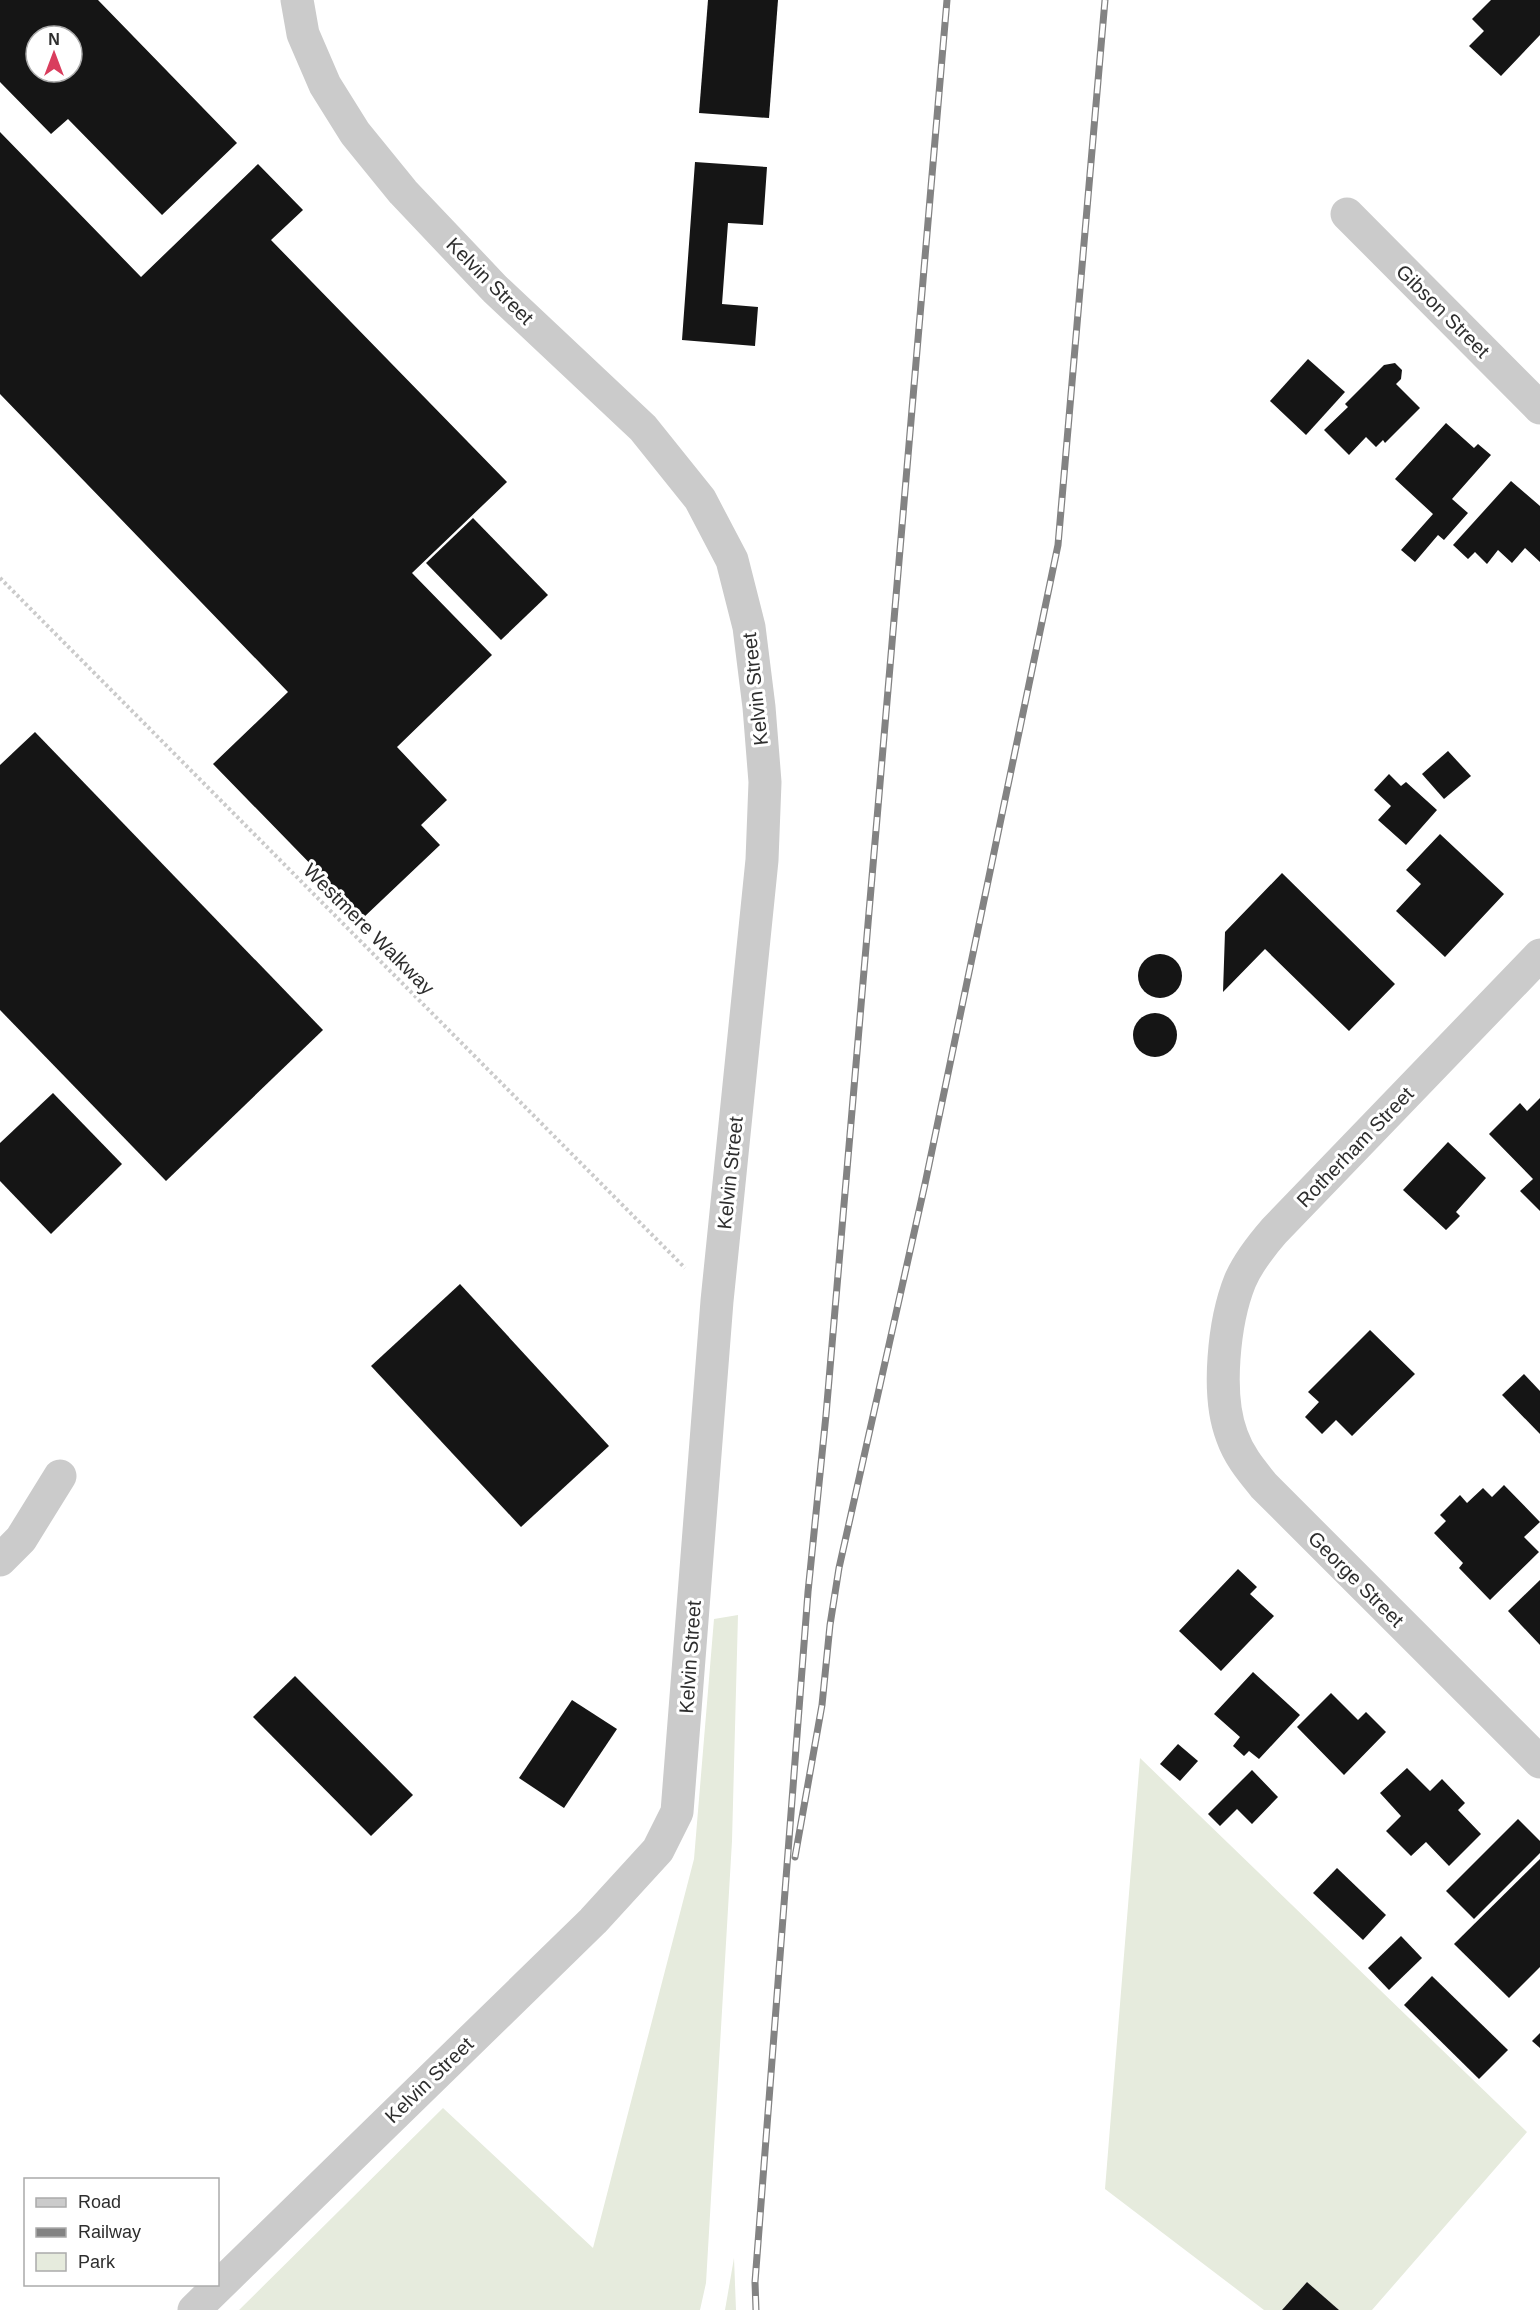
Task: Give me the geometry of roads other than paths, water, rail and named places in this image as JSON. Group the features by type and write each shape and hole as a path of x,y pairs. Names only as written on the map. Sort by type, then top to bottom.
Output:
{"street":[{"name":"Kelvin Street","path":"219,2286 593,1921 658,1850 677,1812 717,1301 762,860 765,782 749,627 732,560 700,499 643,428 495,289 403,192 355,133 325,86 303,34 297,0"},
{"name":"Gibson Street","path":"1347,214 1540,408"},
{"name":"Rotherham Street","path":"1224,1368 1225,1342 1231,1313 1240,1281 1254,1255 1274,1231 1540,955"},
{"name":"George Street","path":"1224,1368 1231,1434 1244,1461 1257,1478 1540,1762"},
{"path":"0,1560 21,1539 60,1476"},
{"name":"Kelvin Street","path":"194,2310 219,2286"}],"railway":[{"path":"756,2310 755,2282 808,1592 826,1415 947,0"},
{"path":"795,1857 822,1705 830,1625 839,1568 925,1184 1058,545 1105,0"}]}
